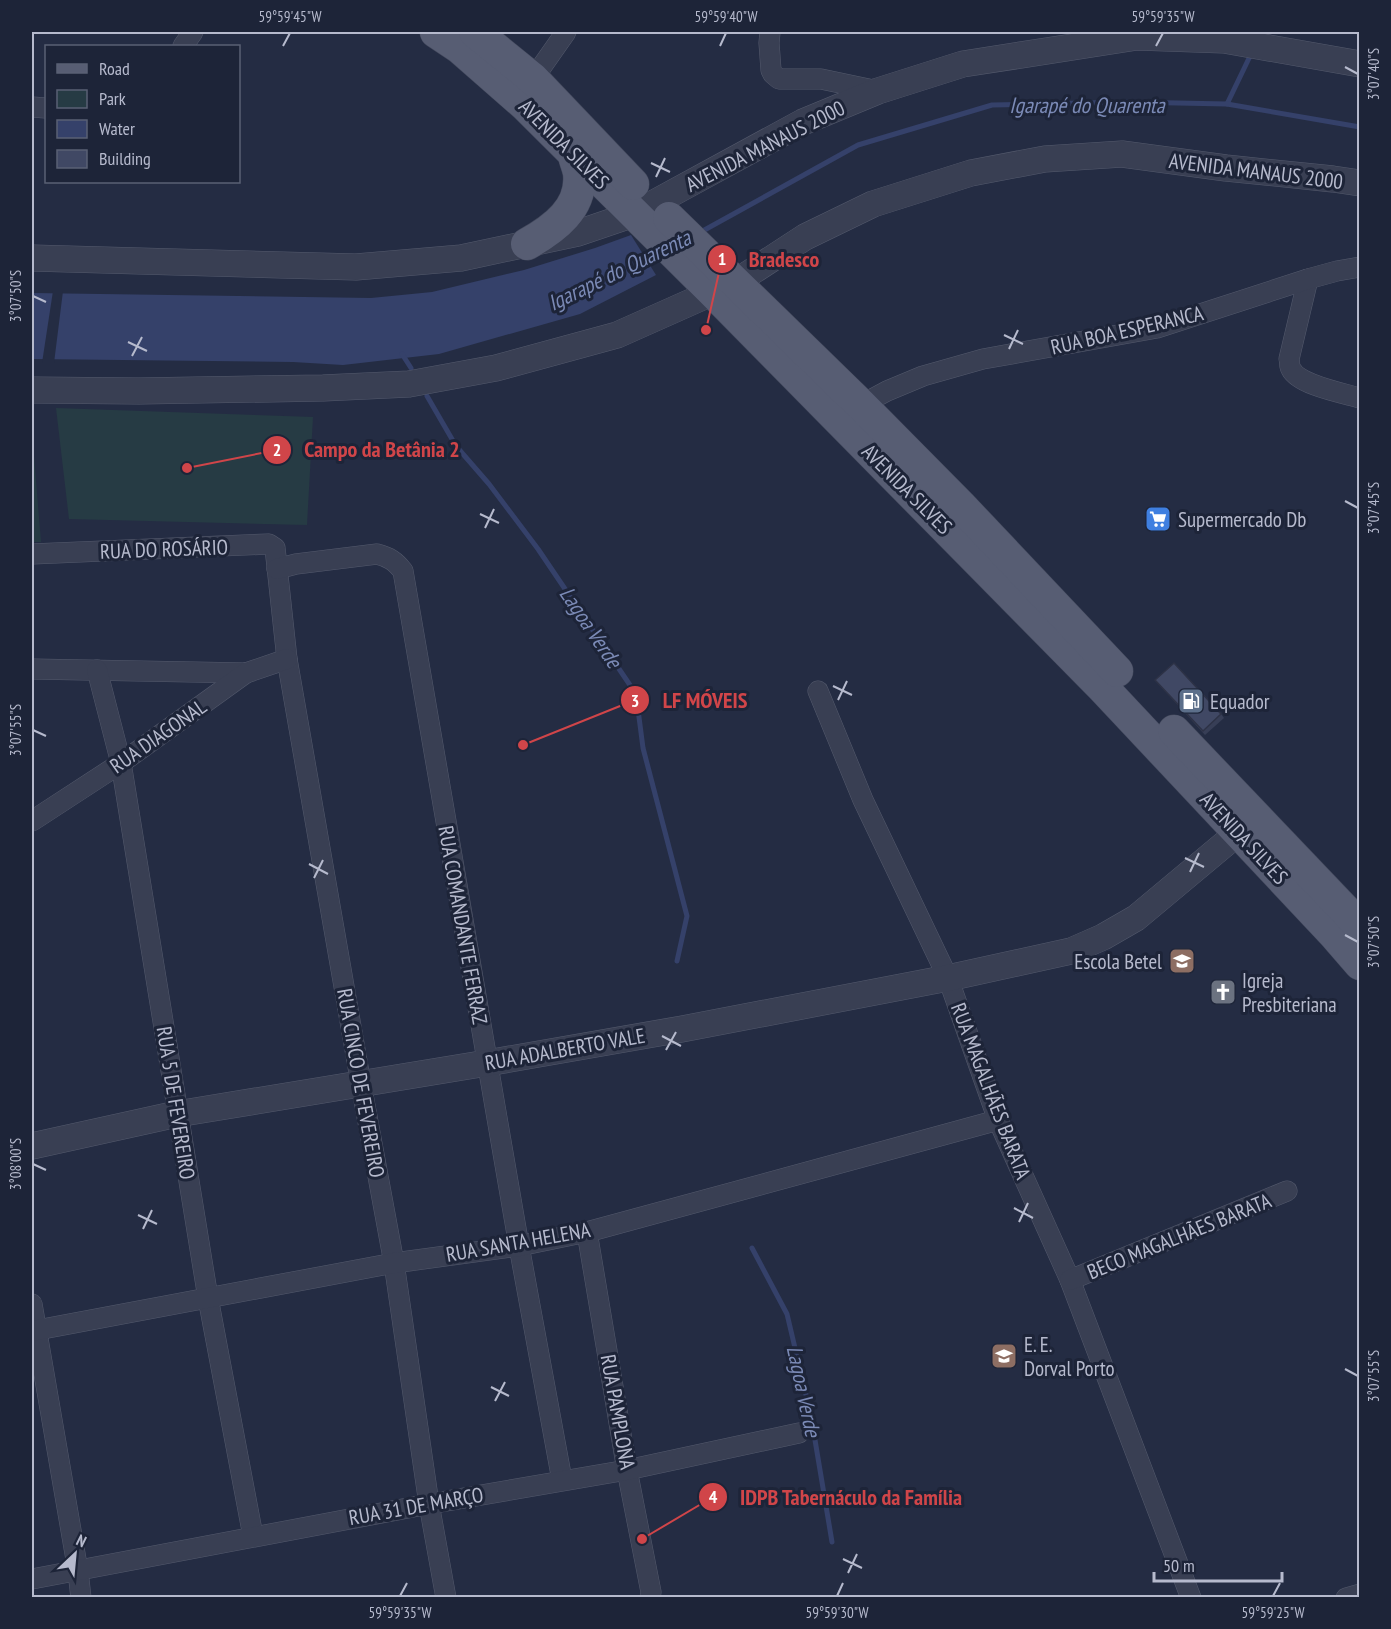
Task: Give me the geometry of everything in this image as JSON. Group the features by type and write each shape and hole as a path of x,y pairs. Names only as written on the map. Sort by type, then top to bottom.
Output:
{"main road":[{"name":"AVENIDA SILVES","path":"436,32 460,48 525,105 574,155 648,213"},
{"name":"AVENIDA SILVES","path":"475,32 533,79 648,213 724,287 1239,832 1359,964"},
{"path":"527,244 548,232 570,210 577,192 579,173 574,155"},
{"name":"AVENIDA SILVES","path":"724,287 861,405 969,514 1252,813 1355,913"}],"street":[{"path":"184,45 193,32"},
{"path":"533,79 566,32"},
{"path":"770,32 771,70 773,75 779,79 820,78 878,91"},
{"name":"AVENIDA MANAUS 2000","path":"32,258 356,267 461,258 578,233 648,213 803,122 878,91 963,64 1137,37 1224,40 1359,64"},
{"name":"AVENIDA MANAUS 2000","path":"32,390 150,391 409,384 496,368 617,335 724,287 805,237 873,204 971,173 1045,159 1122,154 1359,183"},
{"name":"RUA BOA ESPERANCA","path":"861,405 923,376 973,362 1157,328 1308,279 1359,267"},
{"path":"1308,279 1289,359 1291,369 1298,377 1313,385 1359,398"},
{"name":"RUA DO ROSÁRIO","path":"32,554 269,544 275,548 277,569"},
{"name":"RUA COMANDANTE FERRAZ","path":"277,569 296,564 377,554 388,557 403,571 519,1246 562,1480"},
{"name":"RUA CINCO DE FEVEREIRO","path":"277,569 287,658 394,1263 429,1503 446,1598"},
{"name":"RUA DIAGONAL","path":"32,821 121,763 246,674 287,658"},
{"path":"32,669 246,674"},
{"name":"RUA 5 DE FEVEREIRO","path":"97,670 121,763 208,1298 253,1536"},
{"name":"RUA MAGALHÃES BARATA","path":"818,691 863,800 948,978 998,1120 1070,1280 1191,1598"},
{"name":"RUA ADALBERTO VALE","path":"32,1146 177,1114 682,1029 948,978 1071,951 1103,937 1136,918 1239,832"},
{"name":"RUA SANTA HELENA","path":"34,1330 394,1263 519,1246 587,1232 998,1120"},
{"name":"BECO MAGALHÃES BARATA","path":"1070,1280 1287,1191"},
{"name":"RUA PAMPLONA","path":"587,1232 650,1595"},
{"path":"32,1304 34,1330 81,1598"},
{"name":"RUA 31 DE MARÇO","path":"32,1579 429,1503 627,1470 800,1433"},
{"path":"1346,1598 1359,1594"}],"green space":[{"path":"56,408 313,417 307,525 69,519"},
{"path":"32,431 41,542 32,542"}],"water":[{"path":"631,235 656,275 580,314 439,354 343,365 293,362 32,359 32,293 371,298 432,292 524,270"}],"pier":[{"path":"53,291 63,291 54,363 42,363"}],"building":[{"name":"Equador","path":"1174,663 1221,714 1203,731 1155,680"}],"waterway":[{"path":"1227,104 1252,52"},
{"name":"Igarapé do Quarenta","path":"699,233 858,145 992,105 1128,102 1227,104 1360,127"},
{"name":"Lagoa Verde","path":"402,354 411,368"},
{"name":"Lagoa Verde","path":"427,396 456,446 489,484 538,549 636,694 643,748 687,916 677,961"},
{"name":"Lagoa Verde","path":"752,1248 787,1314 811,1416 832,1542"}],"place":[{"name":"Bradesco","path":"706,330"},
{"name":"Campo da Betânia 2","path":"187,468"},
{"name":"Supermercado Db","path":"1158,519"},
{"name":"Equador","path":"1191,701"},
{"name":"LF MÓVEIS","path":"523,745"},
{"name":"Escola Betel","path":"1182,961"},
{"name":"Igreja Presbiteriana","path":"1223,992"},
{"name":"E. E. Dorval Porto","path":"1004,1356"},
{"name":"IDPB Tabernáculo da Família","path":"642,1539"}]}
